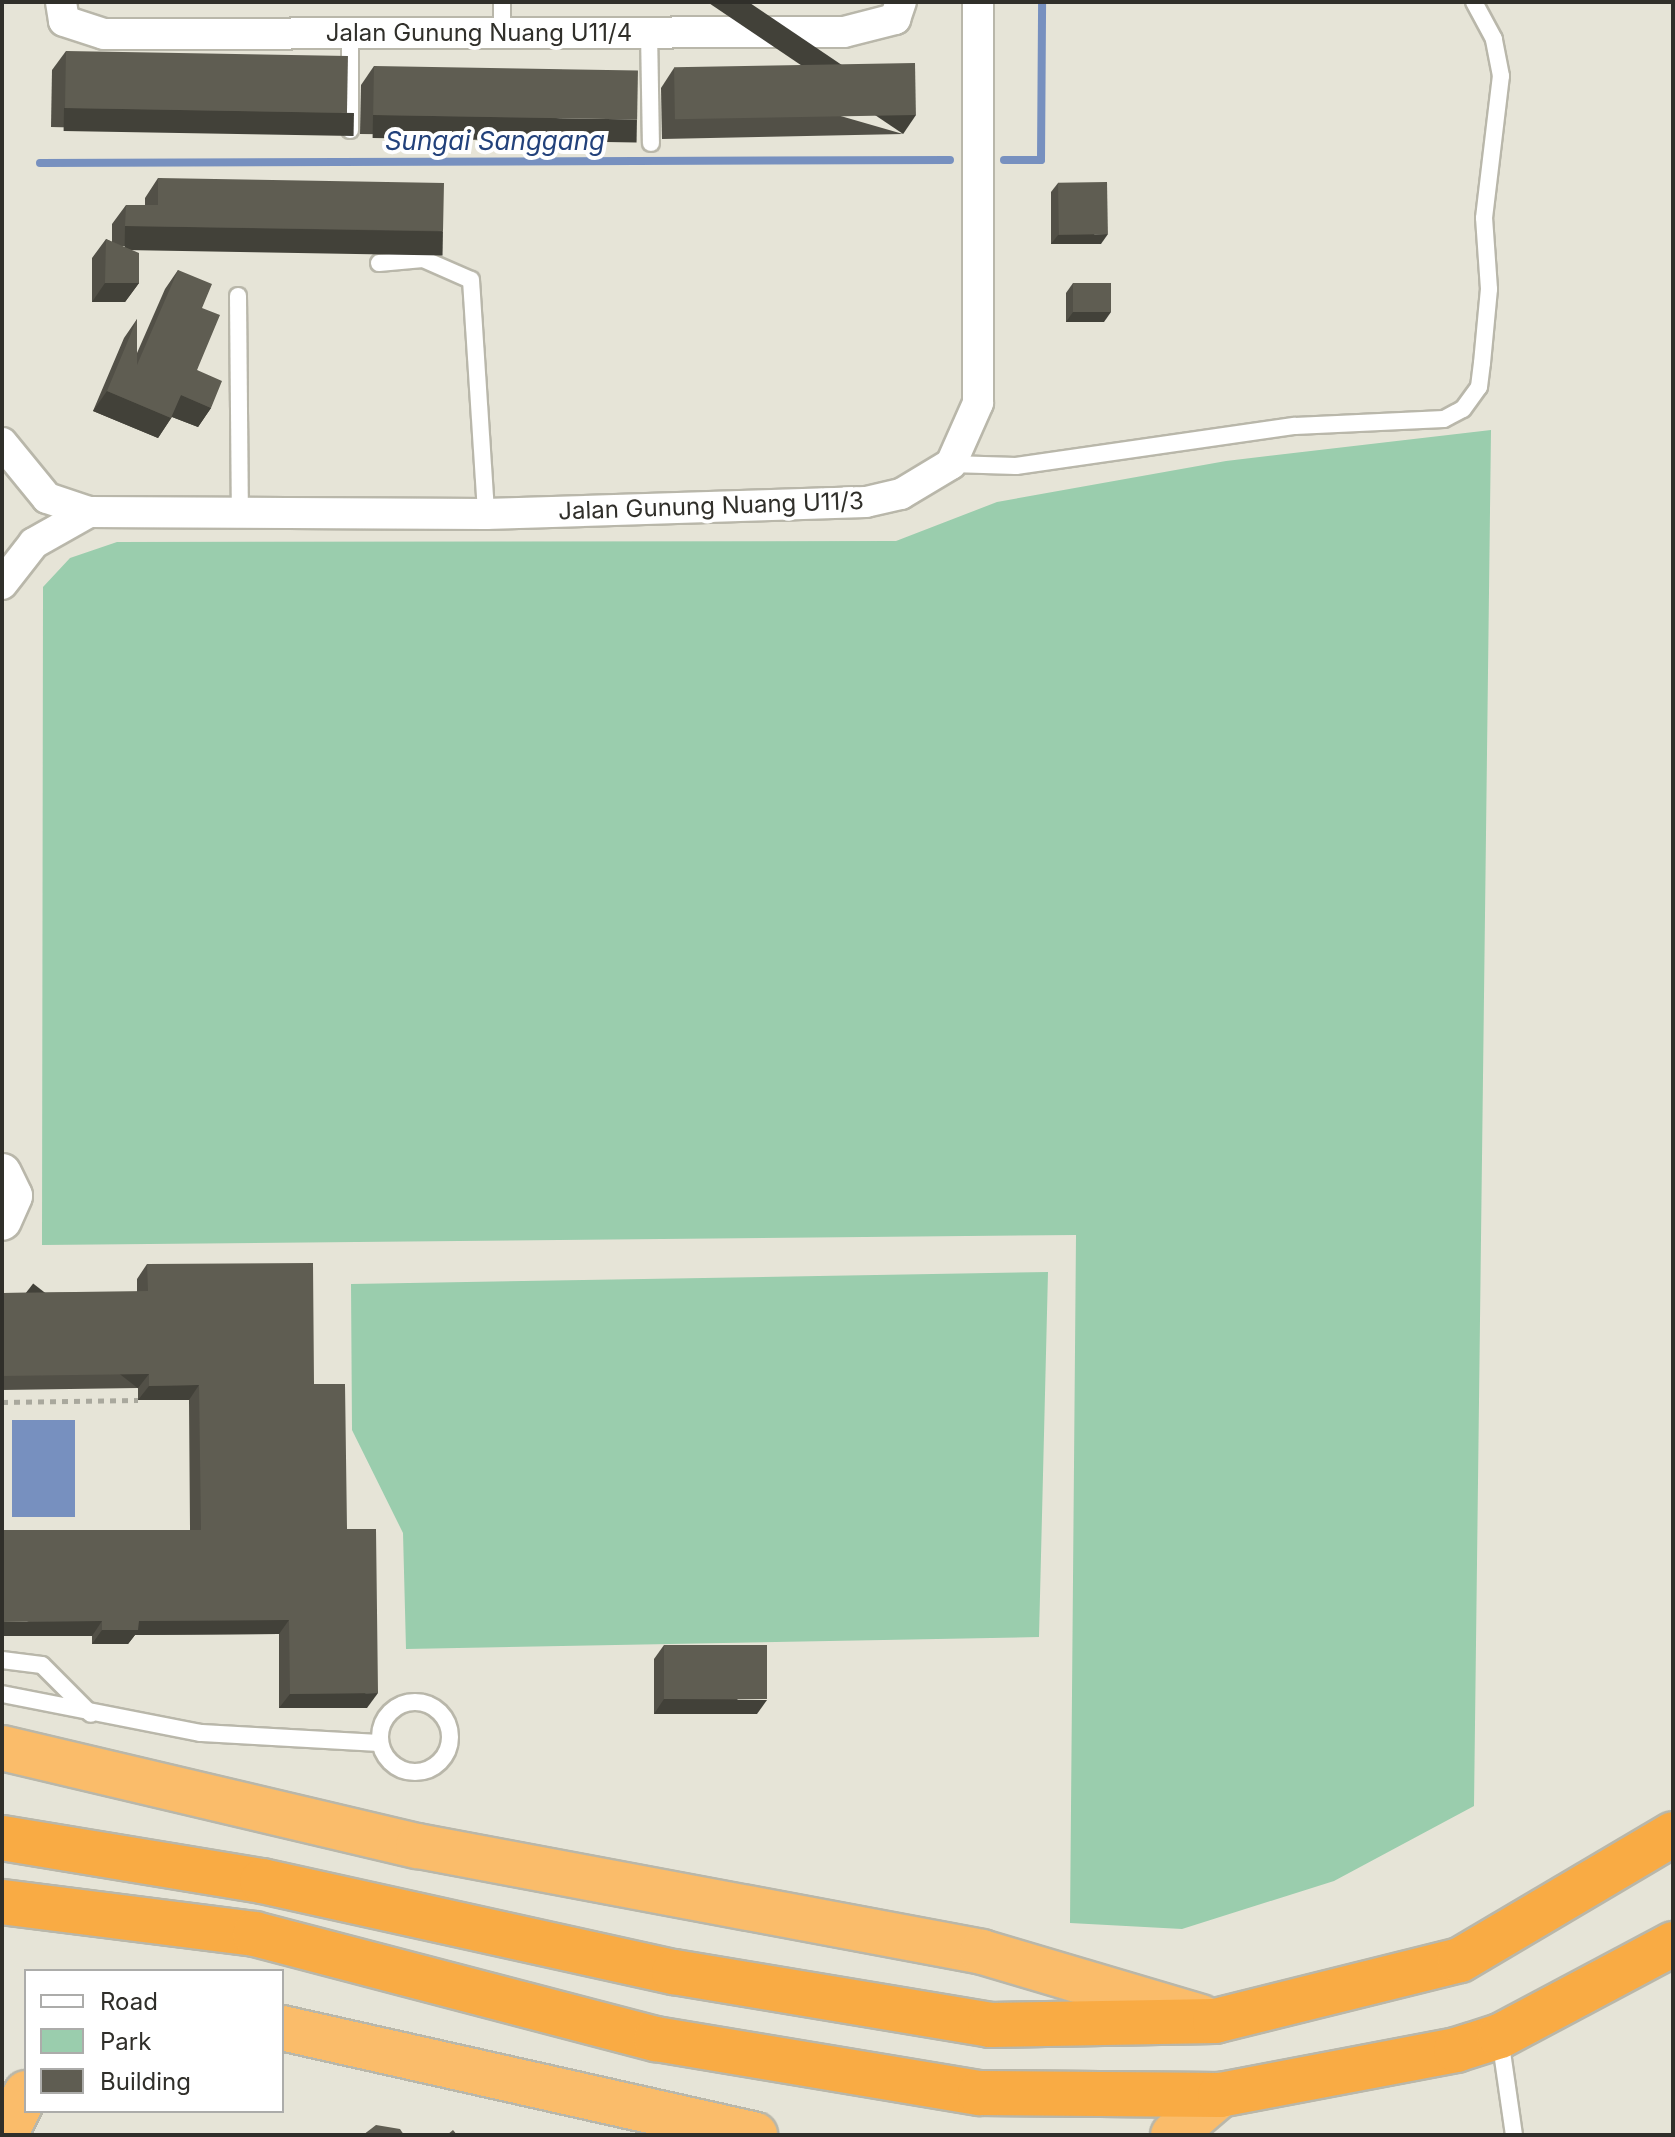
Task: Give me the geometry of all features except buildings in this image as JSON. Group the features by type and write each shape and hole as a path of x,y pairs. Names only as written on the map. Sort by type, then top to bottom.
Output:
{"highway":[{"path":"2,1748 418,1846 982,1952 1215,2021"},
{"path":"2,1838 262,1881 674,1972 990,2025 1215,2021 1460,1960 1673,1834"},
{"path":"2,1902 255,1934 656,2039 980,2093 1220,2095 1500,2036 1673,1944"},
{"path":"284,2028 755,2135"},
{"path":"1173,2135 1220,2095"},
{"path":"5,2135 24,2097"}],"street":[{"path":"951,464 978,403 978,2"},
{"name":"Jalan Gunung Nuang U11/4","path":"63,11 104,34 350,33 502,17 649,32 844,32 898,10"},
{"name":"Jalan Gunung Nuang U11/3","path":"2,443 47,498 89,512 486,514 866,502 901,494 951,464"},
{"name":"Jalan Gunung Nuang U11/3","path":"2,584 34,543 89,512"},
{"path":"2,1173 13,1196 2,1221"}],"lane":[{"path":"951,464 1016,466 1295,426 1444,419 1463,409 1479,387 1482,363 1489,289 1484,218 1501,76 1494,39 1474,2"},
{"path":"649,32 651,143"},
{"path":"350,33 350,130"},
{"path":"379,263 423,259 471,280 486,514"},
{"path":"238,296 240,513"},
{"path":"2,1660 42,1665 91,1714"},
{"path":"2,1694 91,1714 201,1733 380,1743 401,1769 424,1771 443,1759 449,1725 434,1707 412,1701 384,1720 380,1743"},
{"path":"1500,2036 1512,2077 1514,2135"}],"path":[{"path":"2,1402 138,1400"}],"green space":[{"path":"1491,430 1474,1806 1334,1881 1182,1929 1070,1923 1076,1235 42,1245 43,587 70,558 117,542 896,541 997,502 1226,461"},
{"path":"1048,1272 1039,1637 406,1649 403,1533 352,1430 351,1284"}],"water":[{"path":"12,1420 75,1420 75,1517 12,1517"}],"waterway":[{"name":"Sungai Sanggang","path":"1004,160 1041,160 1042,2"},
{"name":"Sungai Sanggang","path":"40,163 950,160"}]}
